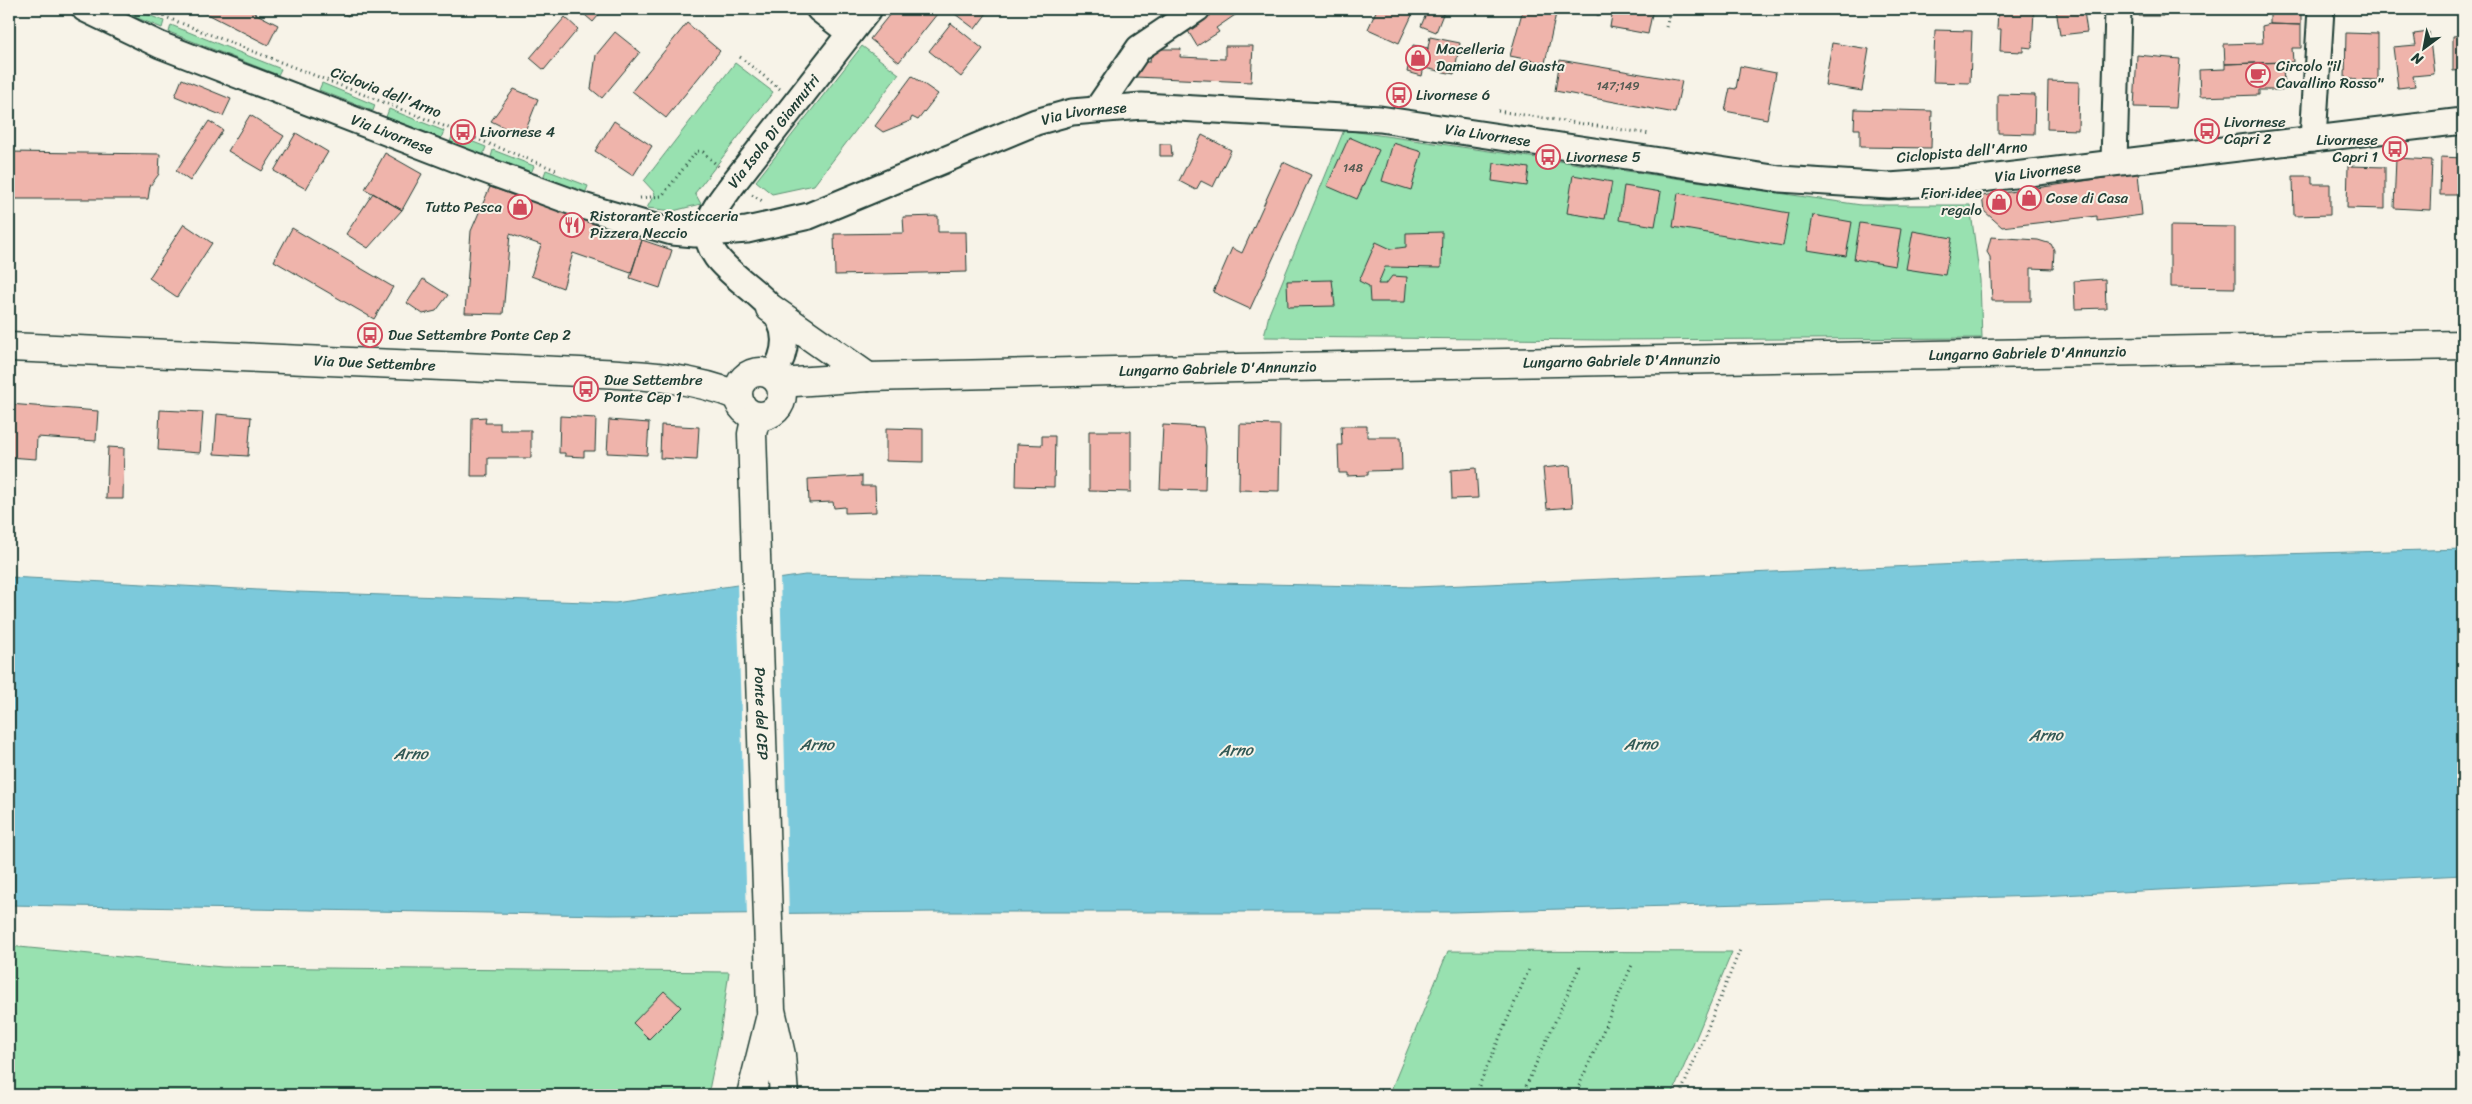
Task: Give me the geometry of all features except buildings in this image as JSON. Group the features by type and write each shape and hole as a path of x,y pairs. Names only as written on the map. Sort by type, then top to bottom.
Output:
{"main road":[{"path":"770,308 868,377"},
{"name":"Lungarno Gabriele D'Annunzio","path":"777,379 2463,345"},
{"name":"Via Due Settembre","path":"9,347 580,372 672,378 720,389 738,396"},
{"path":"761,371 777,379 783,390 780,405 770,414 756,416 743,409 738,396 740,386 747,376 761,371"},
{"name":"Ponte del CEP","path":"756,416 752,434 771,1010 782,1055 784,1095"},
{"name":"Ponte del CEP","path":"751,1095 771,1010"}],"street":[{"name":"Via Livornese","path":"85,9 160,45 531,187 655,228 682,233 708,234 747,230 809,216 1053,116 1097,109 1142,106 1225,109 1380,119 1780,179 1912,186 2463,121"},
{"path":"819,9 850,32"},
{"name":"Via Isola Di Giannutri","path":"708,234 712,216 735,181 869,9"},
{"path":"1097,109 1139,48 1197,9"},
{"path":"2114,162 2118,9"},
{"path":"2313,139 2320,9"},
{"path":"708,234 715,253 722,264 770,308 786,334 783,358 777,379"}],"path":[{"name":"Ciclovia dell'Arno","path":"145,9 559,171"},
{"path":"1598,16 1600,9"},
{"path":"1666,27 1671,9"},
{"path":"740,57 796,102"},
{"path":"1497,111 1653,135"},
{"path":"635,197 662,196 697,151 703,152 735,181"},
{"path":"1680,1095 1740,950"},
{"path":"1575,1095 1632,965"},
{"path":"1522,1095 1580,966"},
{"path":"1475,1095 1530,968"}],"green space":[{"path":"126,9 133,9 164,21 162,28 125,13"},
{"path":"171,25 281,69 278,75 169,32"},
{"path":"862,46 899,74 814,185 772,194 756,181"},
{"path":"735,63 773,92 695,193 701,204 673,211 647,208 655,193 644,181"},
{"path":"322,83 375,105 373,111 319,90"},
{"path":"389,109 444,131 441,138 386,117"},
{"path":"1344,130 1861,205 1970,205 1980,280 1982,338 1605,340 1264,337 1269,314"},
{"path":"453,134 486,147 483,155 450,142"},
{"path":"493,150 534,166 531,173 491,157"},
{"path":"546,170 588,186 585,194 543,178"},
{"path":"9,946 222,967 729,972 719,1041 708,1095 9,1095"},
{"path":"1448,951 1732,952 1672,1095 1389,1095"}],"water":[{"name":"Arno","path":"2463,549 2463,875 2040,896 1451,912 936,912 610,915 9,905 9,577 297,592 615,603 805,575 1416,587 2057,560"}],"pier":[{"path":"780,576 789,916 747,916 737,583"}],"place":[{"name":"Macelleria Damiano del Guasta","path":"1418,58"},
{"name":"Circolo \"il Cavallino Rosso\"","path":"2258,75"},
{"name":"Livornese 6","path":"1399,95"},
{"name":"Livornese Capri 2","path":"2207,131"},
{"name":"Livornese 4","path":"463,132"},
{"name":"Livornese Capri 1","path":"2395,149"},
{"name":"Livornese 5","path":"1548,157"},
{"name":"Cose di Casa","path":"2029,198"},
{"name":"Fiori idee regalo","path":"1999,202"},
{"name":"Tutto Pesca","path":"520,207"},
{"name":"Ristorante Rosticceria Pizzera Neccio","path":"572,225"},
{"name":"Due Settembre Ponte Cep 2","path":"370,335"},
{"name":"Due Settembre Ponte Cep 1","path":"586,389"}]}
